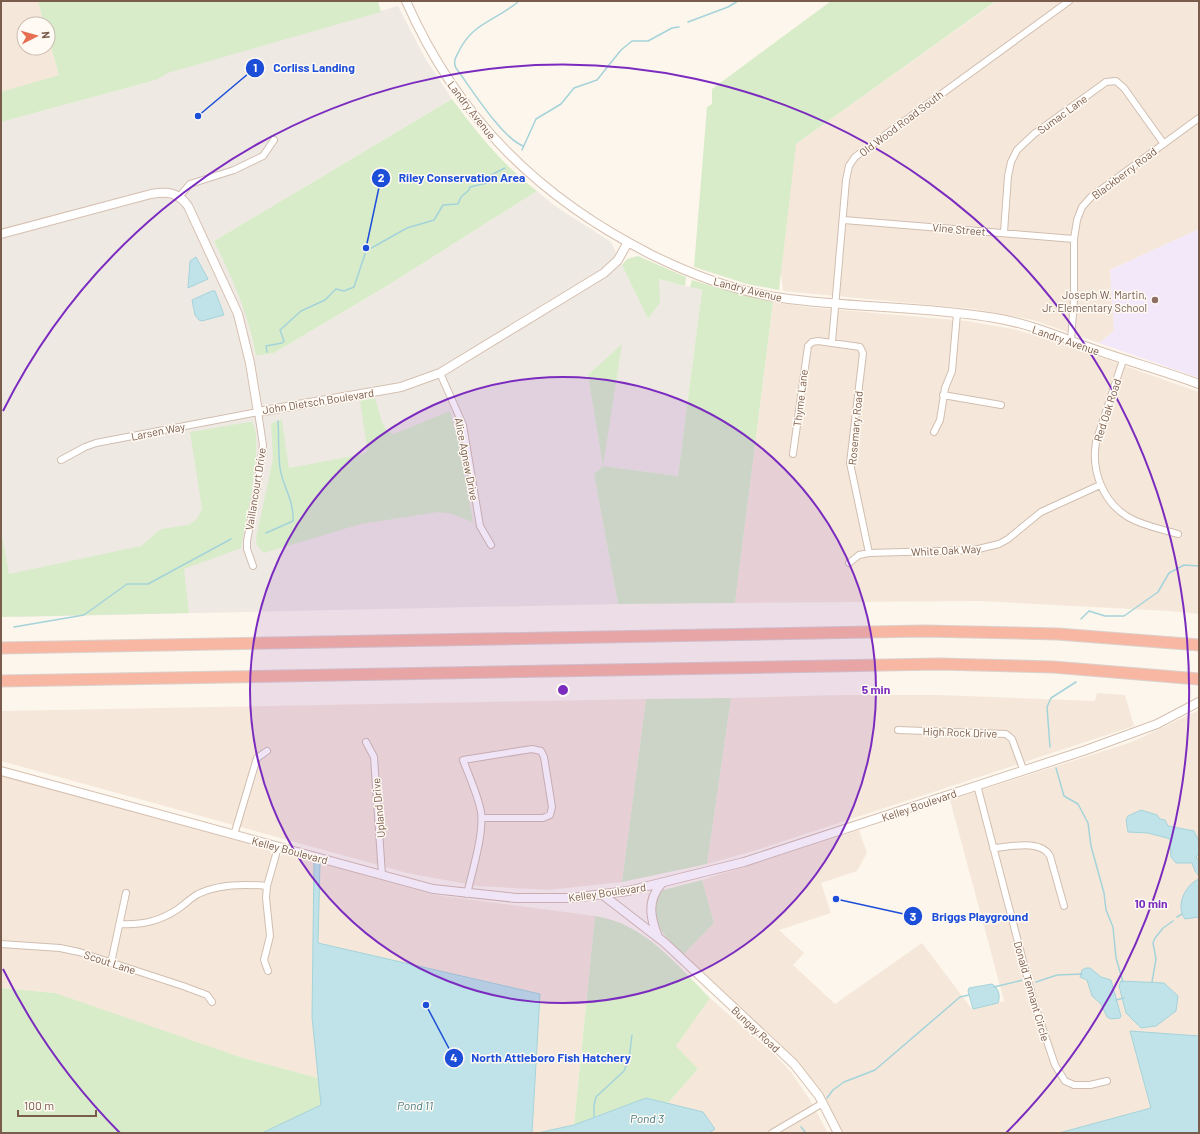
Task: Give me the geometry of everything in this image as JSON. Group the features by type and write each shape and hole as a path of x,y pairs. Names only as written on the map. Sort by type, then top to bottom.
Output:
{"highway":[{"path":"1,648 924,631 1077,635 1199,645"},
{"path":"1,681 932,664 1053,667 1199,678"}],"street":[{"name":"Landry Avenue","path":"406,1 425,42 440,67 465,103 494,139 528,172 557,197 581,214 628,242 663,260 704,278 781,298 836,304 957,313 1017,323 1123,360 1199,384"},
{"name":"Old Wood Road South","path":"832,342 844,220 846,180 850,166 855,157 1069,1"},
{"name":"Sumac Lane","path":"1004,232 1008,176 1011,162 1017,150 1034,134 1106,82 1116,81 1124,88 1164,144"},
{"name":"Blackberry Road","path":"1071,341 1074,299 1074,239 1077,220 1082,207 1091,197 1199,118"},
{"path":"1,234 150,194 168,192 179,196 190,184 234,170 264,156 274,140"},
{"name":"John Dietsch Boulevard","path":"179,196 188,206 238,314 243,330 258,412 401,387 440,373 604,273 618,260 628,242"},
{"name":"Vine Street","path":"844,220 1004,232 1074,239"},
{"path":"934,432 940,420 943,396 952,371 957,313"},
{"name":"Thyme Lane","path":"793,454 806,350 810,343 818,341 832,342"},
{"name":"Rosemary Road","path":"832,342 857,346 862,349 863,353 850,463 869,553"},
{"name":"Red Oak Road","path":"1123,360 1098,434 1095,450 1095,468 1100,485 1110,502 1128,518 1144,525 1178,534"},
{"name":"Alice Agnew Drive","path":"440,373 463,425 480,526 491,545"},
{"path":"943,396 1001,405"},
{"name":"Larsen Way","path":"61,460 85,447 96,443 258,412"},
{"name":"Vaillancourt Drive","path":"253,566 246,549 263,445 258,412"},
{"name":"White Oak Way","path":"849,563 858,555 869,553 974,550 991,547 1008,539 1041,512 1100,485"},
{"name":"Kelley Boulevard","path":"1,771 433,889 467,894 544,899 602,895 661,884 744,862 1023,769 1086,750 1158,724 1199,702"},
{"name":"High Rock Drive","path":"898,730 1006,734 1012,739 1023,769"},
{"name":"Upland Drive","path":"366,742 374,757 382,875"},
{"path":"467,894 482,818 480,808 463,760 532,749 540,751 544,757 552,807 550,815 542,818 482,818"},
{"path":"234,834 257,758 267,751"},
{"name":"Donald Tennant Circle","path":"977,785 1034,1002 1054,1066 1065,1081 1074,1085 1085,1086 1107,1081"},
{"path":"993,848 1034,846 1045,849 1050,856 1064,906"},
{"path":"268,971 264,960 270,936 266,898 267,886 277,851 283,848"},
{"name":"Bungay Road","path":"659,938 653,922 651,905 655,892 661,884"},
{"path":"121,924 138,925 157,921 178,909 198,894 213,888 246,885 267,886"},
{"path":"111,963 121,924 126,893"},
{"name":"Bungay Road","path":"602,895 659,938 794,1064 807,1079 823,1103 838,1133"},
{"name":"Scout Lane","path":"1,944 60,948 111,963 207,995 212,1002"},
{"path":"772,1133 823,1103"}],"shaded area":[{"path":"1,1 38,1 42,16 16,16 16,56 53,56 64,93 1,111"},
{"path":"997,1 1199,1 1199,229 1110,270 1114,331 1099,343 1033,320 974,309 783,291 769,163"},
{"path":"398,6 425,58 452,99 214,241 234,281 245,310 256,356 274,353 390,284 537,191 555,206 611,242 648,319 660,303 658,279 702,290 678,476 603,466 594,474 618,604 16,617 1,530 1,122 156,80 155,73"},
{"name":"Joseph W. Martin, Jr. Elementary School","path":"1199,229 1199,378 1099,343 1114,331 1110,270"},
{"path":"773,302 807,307 967,321 1013,329 1051,340 1199,392 1199,614 1169,611 980,601 735,603"},
{"path":"1097,693 1125,695 1134,726 757,850 707,864 731,698 838,695 939,695 1095,701"},
{"path":"646,699 622,882 548,890 477,886 407,873 1,761 1,711"},
{"path":"1199,710 1199,1036 1151,1108 1059,1133 841,1133 822,1096 796,1060 683,955 714,923 702,880 859,830 867,853 857,871 821,883 831,913 779,930 804,953 793,965 835,1004 922,943 972,1009 1004,1001 950,800 1132,742"},
{"path":"1,775 269,849 271,854 280,856 285,853 314,861 312,1017 318,1078 184,1042 55,993 1,988"},
{"path":"320,863 435,895 595,916 574,1125 532,1133 540,994 317,943"},
{"path":"710,998 775,1055 791,1072 810,1100 828,1133 709,1133 715,1129 668,1103 698,1069 675,1046"}],"green space":[{"path":"38,1 378,1 381,12 168,73 156,80 1,122 1,92 59,75 54,56 56,56 56,16 42,16"},
{"path":"831,1 996,1 796,144 779,290 747,284 694,267 707,107 712,104 712,89"},
{"path":"452,99 502,160 537,191 390,284 274,353 256,356 249,325 239,297 214,241"},
{"path":"638,256 686,277 685,286 659,279 660,303 648,319 622,265 627,259"},
{"path":"692,280 773,302 735,603 618,604 594,474 603,466 678,476 702,290 690,287"},
{"path":"622,344 603,466 588,375"},
{"path":"375,398 383,425 387,431 394,434 450,411 459,444 473,522 452,514 438,512 361,524 264,553 257,546 256,538 273,459 271,423 282,420 289,468 363,454 367,452 367,447 360,401"},
{"path":"252,422 255,432 255,464 250,502 241,548 184,569 189,613 1,617 1,530 9,574 141,546 161,529 188,525 197,519 202,509 190,432"},
{"path":"731,698 707,864 622,882 646,699"},
{"path":"314,861 320,863 318,943 540,994 537,1045 486,1040 319,1133 1,1133 1,988 55,993 240,1057 318,1078 312,1017"},
{"path":"702,880 714,923 683,955 669,941 658,925 654,908 657,899 663,890"},
{"path":"595,916 613,920 644,936 672,959 710,998 676,1046 698,1069 668,1103 646,1098 574,1125"}],"water":[{"path":"196,257 208,279 188,288 190,261"},
{"path":"215,291 224,315 202,321 199,320 195,315 192,300"},
{"path":"1141,810 1157,815 1160,819 1165,820 1168,826 1194,831 1199,841 1199,854 1196,857 1199,861 1199,876 1192,863 1176,863 1171,857 1170,839 1148,833 1128,832 1126,820 1128,816"},
{"name":"Pond 11","path":"314,861 320,863 318,943 540,994 532,1133 262,1133 321,1105 312,1017"},
{"path":"1199,879 1199,917 1185,919 1181,908 1183,896 1190,886"},
{"path":"1090,968 1101,977 1111,980 1121,1016 1120,1018 1111,1019 1107,1017 1101,1004 1092,996 1087,980 1080,977 1082,970"},
{"path":"1121,981 1164,983 1178,996 1176,1011 1156,1026 1141,1028 1126,1013 1119,986"},
{"path":"992,984 996,987 998,992 998,1003 973,1009 968,991 969,988"},
{"path":"1130,1031 1199,1036 1199,1133 1059,1133 1151,1108"},
{"name":"Pond 3","path":"646,1098 703,1112 715,1129 709,1133 537,1133 574,1125"}],"waterway":[{"path":"519,1 477,28 470,35 456,57 455,66 496,123 514,141 523,146"},
{"path":"688,22 728,7 738,1"},
{"path":"522,150 536,119 561,104 574,88 597,80 621,50 632,41 648,41 672,28 679,27"},
{"path":"267,352 266,346 282,343 284,341 280,330 301,311 325,300 336,289 344,291 354,287 366,251 407,228 434,220 443,205 458,204 461,197 469,190 470,187 487,183 491,175 505,168"},
{"path":"266,533 293,521 292,506 281,475 278,421"},
{"path":"14,627 84,615 127,584 148,584 231,539"},
{"path":"1081,619 1089,611 1105,616 1124,616 1158,592 1169,573 1184,565 1199,566"},
{"path":"1050,747 1047,707 1051,698 1076,682"},
{"path":"1056,768 1064,796 1078,804 1088,823 1091,846 1104,893 1106,910 1113,927 1116,958 1123,982"},
{"path":"1177,917 1182,914"},
{"path":"1152,982 1156,959 1153,943 1163,928 1173,921"},
{"path":"1036,982 1057,975 1082,974"},
{"path":"994,987 1023,980"},
{"path":"827,1098 833,1090 844,1082 875,1070 960,997 969,995"},
{"path":"1116,1000 1124,998"},
{"path":"594,1117 596,1097 624,1071 629,1059 632,1035"},
{"path":"801,1127 806,1133"}],"place":[{"name":"Corliss Landing","path":"198,116"},
{"name":"Riley Conservation Area","path":"366,248"},
{"name":"Joseph W. Martin, Jr. Elementary School","path":"1155,300"},
{"name":"Briggs Playground","path":"836,899"},
{"name":"North Attleboro Fish Hatchery","path":"426,1005"}]}
